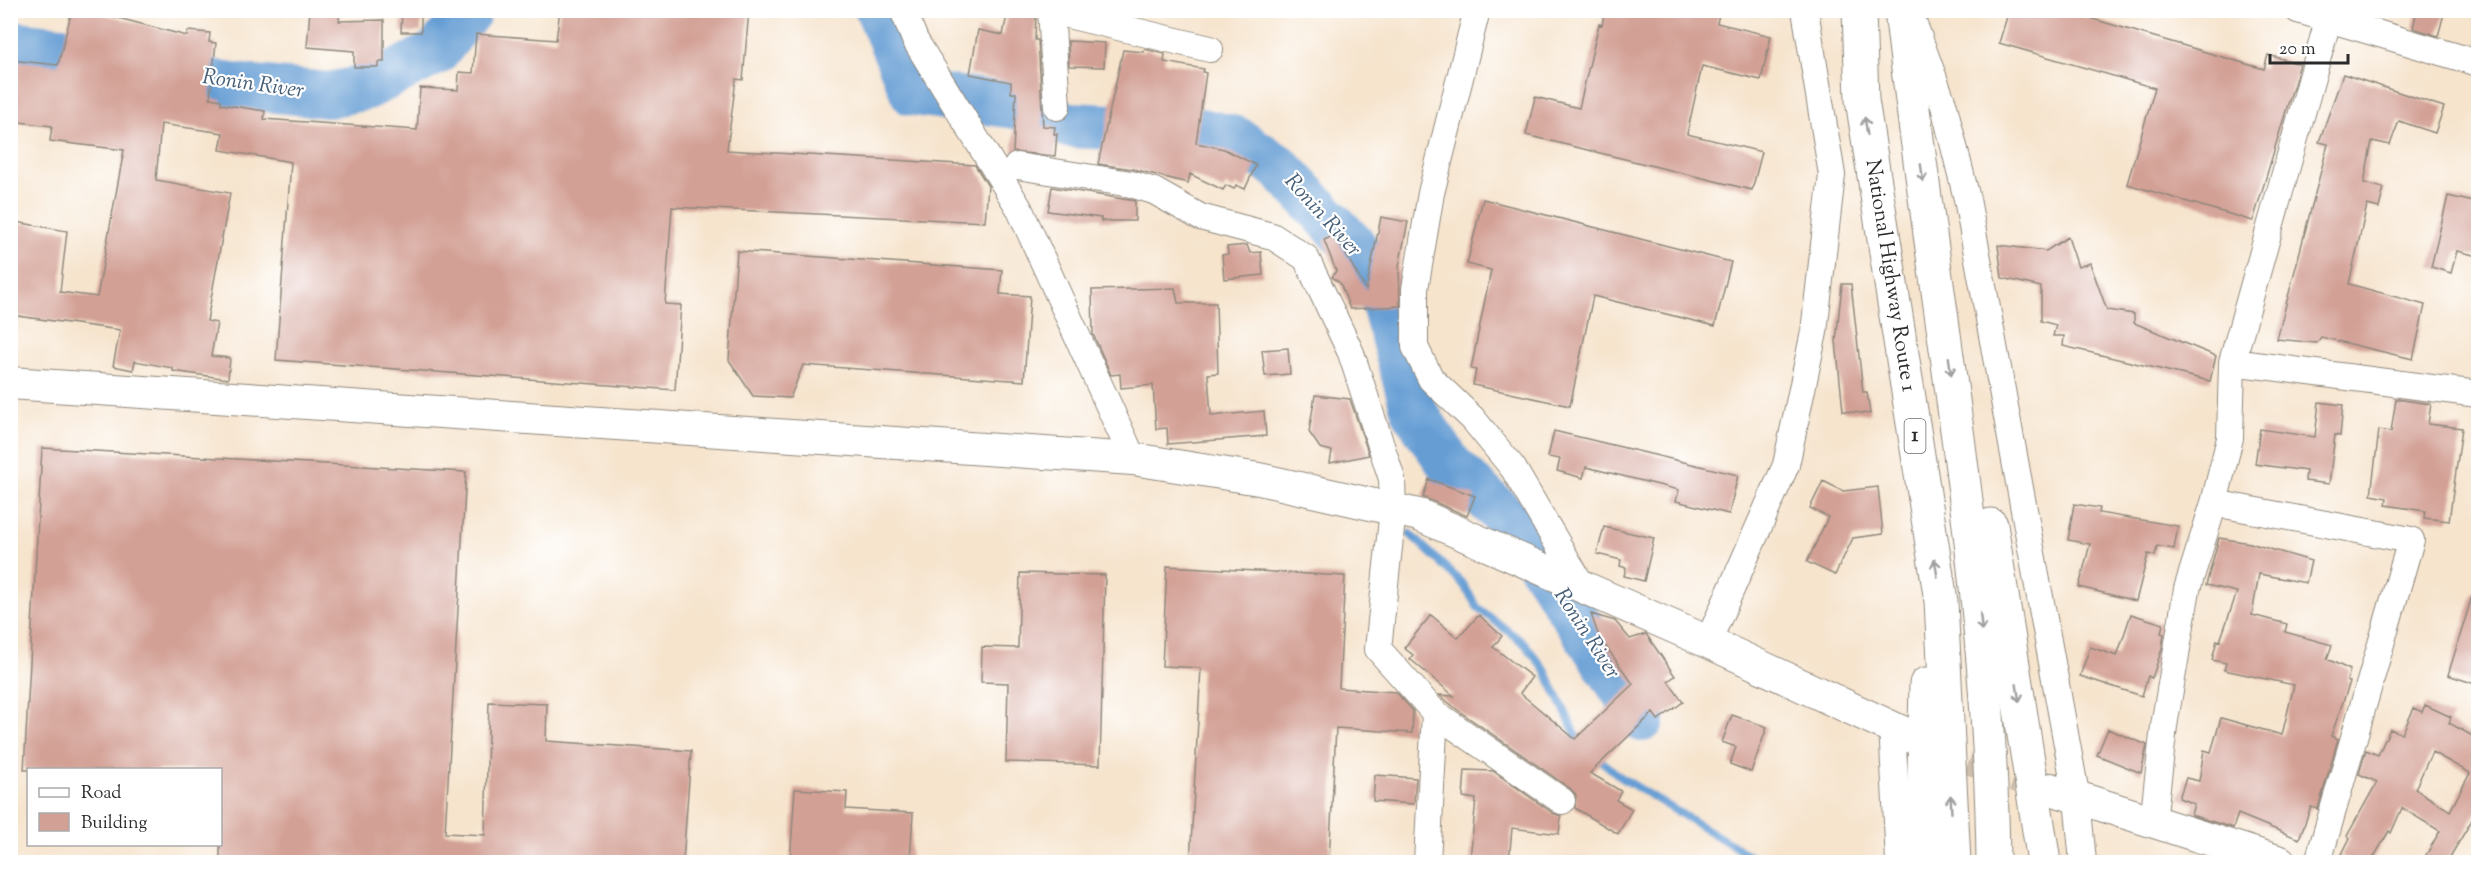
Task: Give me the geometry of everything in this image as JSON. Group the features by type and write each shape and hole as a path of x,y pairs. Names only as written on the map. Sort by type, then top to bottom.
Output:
{"highway":[{"name":"National Highway Route 1","path":"1859,10 1862,99 1941,601 1954,862"},
{"name":"1","path":"1901,10 1962,455 1984,657 1993,801 1993,862"},
{"name":"1","path":"1962,455 1986,492 2044,862"},
{"name":"1","path":"1922,862 1926,673 1941,601"}],"street":[{"path":"903,10 915,40 1019,208 1133,459"},
{"path":"1477,10 1431,193 1415,289 1415,346 1431,379 1473,419 1513,468 1576,585"},
{"path":"1708,642 1786,465 1814,332 1832,176 1805,10"},
{"path":"1908,10 1944,106 1967,198 2064,794 2083,862"},
{"path":"2298,10 2330,15 2478,63"},
{"path":"1057,107 1051,11 1210,49"},
{"path":"2153,822 2164,726 2187,589 2214,503 2230,438 2232,362 2330,15"},
{"path":"1017,166 1131,184 1154,191 1200,217 1272,236 1306,258 1351,352 1392,479 1393,510 1378,649 1435,713 1562,801"},
{"path":"2232,362 2478,394"},
{"path":"10,383 1133,459 1259,479 1419,515 1708,642 1904,732 1899,862"},
{"path":"2214,503 2411,540 2318,862"},
{"path":"1427,862 1435,713"},
{"path":"2064,794 2280,862"}],"building":[{"path":"72,10 88,10 187,36 188,31 210,33 209,42 216,43 210,98 221,100 221,104 265,111 264,119 417,130 420,88 458,90 459,72 473,73 476,34 556,40 560,10 749,10 743,80 736,79 727,150 975,165 988,186 985,222 672,207 665,304 681,305 675,390 276,360 291,162 220,150 223,133 161,124 156,180 230,193 207,321 217,323 211,356 230,358 228,379 173,371 173,368 135,361 133,370 113,366 120,330 10,315 10,221 67,231 60,292 97,297 124,150 50,141 52,126 10,121 10,60 58,65"},
{"path":"310,10 340,10 339,21 384,20 384,62 378,62 378,67 354,67 354,51 307,47"},
{"path":"402,10 421,10 421,32 401,32"},
{"path":"1008,10 1036,10 1035,40 1038,40 1043,126 1055,127 1054,134 1057,134 1055,156 1013,152 1016,93 1011,93 1011,82 970,74 978,30 1003,35"},
{"path":"1605,10 1720,10 1717,23 1771,36 1761,80 1702,66 1687,134 1762,152 1752,190 1526,135 1535,97 1579,108 1599,24 1602,25"},
{"path":"2009,10 2062,10 2264,69 2268,55 2300,64 2253,221 2127,184 2155,88 1999,43"},
{"path":"2417,10 2445,10 2438,36 2413,28"},
{"path":"1068,41 1105,43 1104,67 1069,66"},
{"path":"1145,49 1165,54 1164,62 1204,69 1203,72 1206,73 1196,143 1224,149 1256,165 1245,189 1236,185 1234,189 1226,185 1223,190 1190,174 1188,183 1133,169 1098,164 1123,50 1144,52"},
{"path":"2343,74 2444,107 2435,133 2399,121 2390,145 2372,141 2364,183 2384,188 2379,208 2367,205 2349,284 2425,305 2413,359 2321,337 2317,343 2277,339 2328,144 2319,142"},
{"path":"1052,187 1135,201 1135,221 1101,221 1101,218 1048,211"},
{"path":"2448,196 2478,203 2478,256 2457,251 2451,273 2431,267"},
{"path":"1483,199 1731,262 1715,326 1593,296 1570,406 1473,385 1476,370 1471,369 1491,270 1467,264"},
{"path":"1381,217 1408,222 1399,266 1400,306 1350,309 1340,283 1332,277 1336,271 1324,240 1335,235 1366,290"},
{"path":"2068,237 2078,267 2090,263 2107,310 2134,314 2134,323 2216,356 2210,381 2063,346 2064,336 2053,336 2056,325 2041,321 2041,287 2002,278 1998,245 2046,251"},
{"path":"1247,245 1250,253 1261,252 1263,275 1224,279 1222,255 1228,254 1227,247"},
{"path":"737,251 1002,270 1000,294 1030,296 1024,381 803,365 790,398 753,396 729,360"},
{"path":"1842,284 1851,284 1863,392 1867,392 1870,414 1843,411 1836,341"},
{"path":"1175,288 1178,303 1216,303 1218,373 1208,374 1211,416 1264,411 1266,436 1168,444 1167,428 1156,429 1153,385 1121,388 1120,374 1111,375 1093,334 1092,290"},
{"path":"1288,348 1290,374 1265,376 1262,350"},
{"path":"1315,395 1350,399 1369,455 1330,463 1332,451 1320,448 1309,432"},
{"path":"2396,399 2431,404 2428,424 2462,428 2449,521 2424,518 2425,511 2386,505 2387,498 2371,495 2379,430 2391,432"},
{"path":"2319,402 2343,405 2340,436 2335,435 2329,484 2305,481 2306,471 2255,464 2260,429 2315,437"},
{"path":"1554,431 1738,475 1729,514 1676,501 1679,490 1586,467 1583,478 1557,471 1560,459 1548,457"},
{"path":"42,448 466,472 445,833 485,835 489,702 547,704 546,741 691,751 683,862 220,862 222,768 27,768 24,770"},
{"path":"1429,479 1475,496 1467,516 1423,497"},
{"path":"1823,481 1843,491 1878,487 1883,534 1853,538 1835,575 1807,562 1828,517 1810,508"},
{"path":"2074,504 2100,508 2099,513 2178,526 2174,549 2157,546 2155,556 2148,554 2136,601 2079,587 2090,544 2068,540"},
{"path":"1604,527 1654,538 1644,581 1624,576 1626,568 1620,566 1621,560 1597,554"},
{"path":"2219,538 2250,543 2311,561 2306,583 2259,574 2252,615 2287,624 2285,632 2332,645 2327,659 2350,670 2347,681 2350,682 2331,736 2338,739 2318,809 2311,807 2299,839 2238,814 2233,828 2191,815 2194,804 2179,798 2186,778 2199,781 2204,750 2211,752 2221,718 2282,735 2294,685 2224,670 2226,663 2212,660 2217,640 2220,641 2237,592 2206,585"},
{"path":"1167,566 1345,576 1339,688 1396,692 1413,711 1412,733 1336,728 1329,862 1190,862 1201,668 1162,666"},
{"path":"1020,573 1105,575 1100,765 1006,762 1008,683 981,682 982,647 1018,648"},
{"path":"2473,593 2478,594 2478,685 2448,675"},
{"path":"1591,614 1615,621 1630,639 1646,634 1675,676 1668,681 1683,702 1658,720 1653,713 1590,773 1621,791 1616,800 1632,809 1618,834 1575,808 1576,795 1571,789 1439,695 1454,696 1410,659 1413,655 1404,648 1431,615 1458,638 1479,615 1502,636 1493,647 1532,677 1520,693 1575,739 1633,684 1599,637"},
{"path":"2131,614 2163,624 2162,649 2152,678 2148,676 2142,696 2080,676 2090,647 2117,656"},
{"path":"2425,705 2451,717 2449,723 2478,739 2478,810 2447,862 2422,862 2440,831 2402,808 2391,833 2389,831 2371,862 2353,862 2341,856 2350,838 2347,836 2377,782 2359,774 2366,750 2378,755 2390,729 2402,734 2414,708 2422,712","holes":["2432,752 2470,773 2450,811 2415,789"]},
{"path":"1732,715 1767,727 1751,772 1730,764 1736,747 1722,742"},
{"path":"2108,729 2147,745 2141,773 2097,755"},
{"path":"1465,770 1493,771 1553,813 1561,816 1559,834 1512,828 1509,862 1470,860 1476,799 1463,797"},
{"path":"1375,775 1416,778 1414,804 1373,801"},
{"path":"795,789 847,792 846,809 913,813 910,862 790,862"}],"waterway":[{"name":"Ronin River","path":"10,43 62,49 162,73 232,86 329,95 367,87 437,52 470,10"},
{"name":"Ronin River","path":"878,10 913,93 1016,106 1069,125 1200,131 1236,139 1279,167 1354,246 1380,290 1414,411 1450,465 1514,525 1642,719"},
{"path":"1410,534 1463,584 1478,608 1525,644 1545,670 1581,745"},
{"path":"1595,756 1622,778 1760,862"}],"tunnel":[{"path":"1925,742 2051,789"}]}
